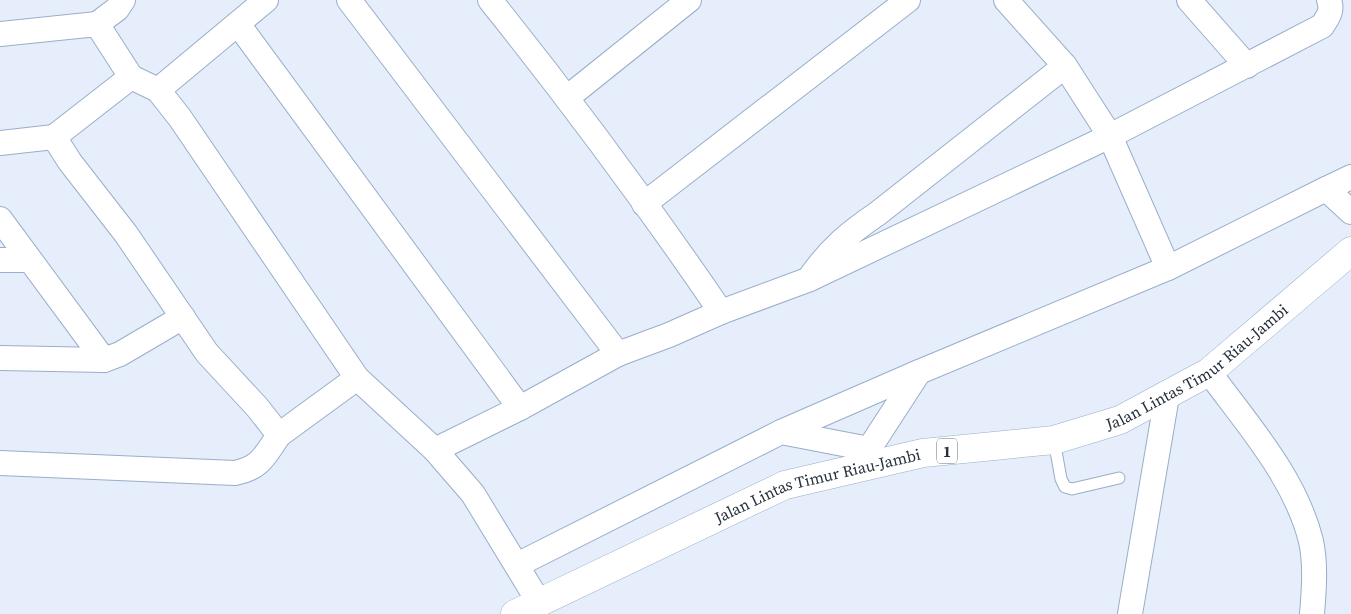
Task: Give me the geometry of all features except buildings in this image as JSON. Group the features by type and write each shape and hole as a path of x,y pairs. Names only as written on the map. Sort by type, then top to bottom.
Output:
{"highway":[{"name":"Jalan Lintas Timur Riau-Jambi","path":"515,614 540,604 616,565 785,485 872,456 924,453 1054,440 1120,420 1209,372 1351,251"}],"street":[{"path":"0,34 97,24 117,9 123,0"},
{"path":"158,90 266,0"},
{"path":"349,0 618,354"},
{"path":"490,0 568,97 721,312"},
{"path":"568,97 689,0"},
{"path":"644,204 908,0"},
{"path":"1006,0 1065,66 1110,136 1168,268"},
{"path":"1189,0 1247,66"},
{"path":"435,450 520,408 618,354 669,335 721,312 810,279 1110,136 1322,26 1329,16 1331,6 1329,0"},
{"path":"97,24 132,77 158,90 180,118 358,378 435,450 473,494 540,604"},
{"path":"238,24 520,408"},
{"path":"810,279 828,252 846,236 877,214 1065,66"},
{"path":"0,143 54,137 132,77"},
{"path":"54,137 207,353 257,407 279,435"},
{"path":"517,565 781,432 1168,268 1351,177"},
{"path":"1326,189 1351,212"},
{"path":"0,219 28,260 104,360"},
{"path":"0,260 28,260"},
{"path":"0,358 104,360 120,354 183,317"},
{"path":"781,432 872,456 919,372"},
{"path":"1209,372 1274,460 1300,506 1311,543 1314,575 1312,614"},
{"path":"0,463 235,473 250,470 259,464 279,435 358,378"},
{"path":"1130,614 1167,396"}],"lane":[{"path":"1054,440 1061,479 1065,487 1072,488 1119,478"}]}
